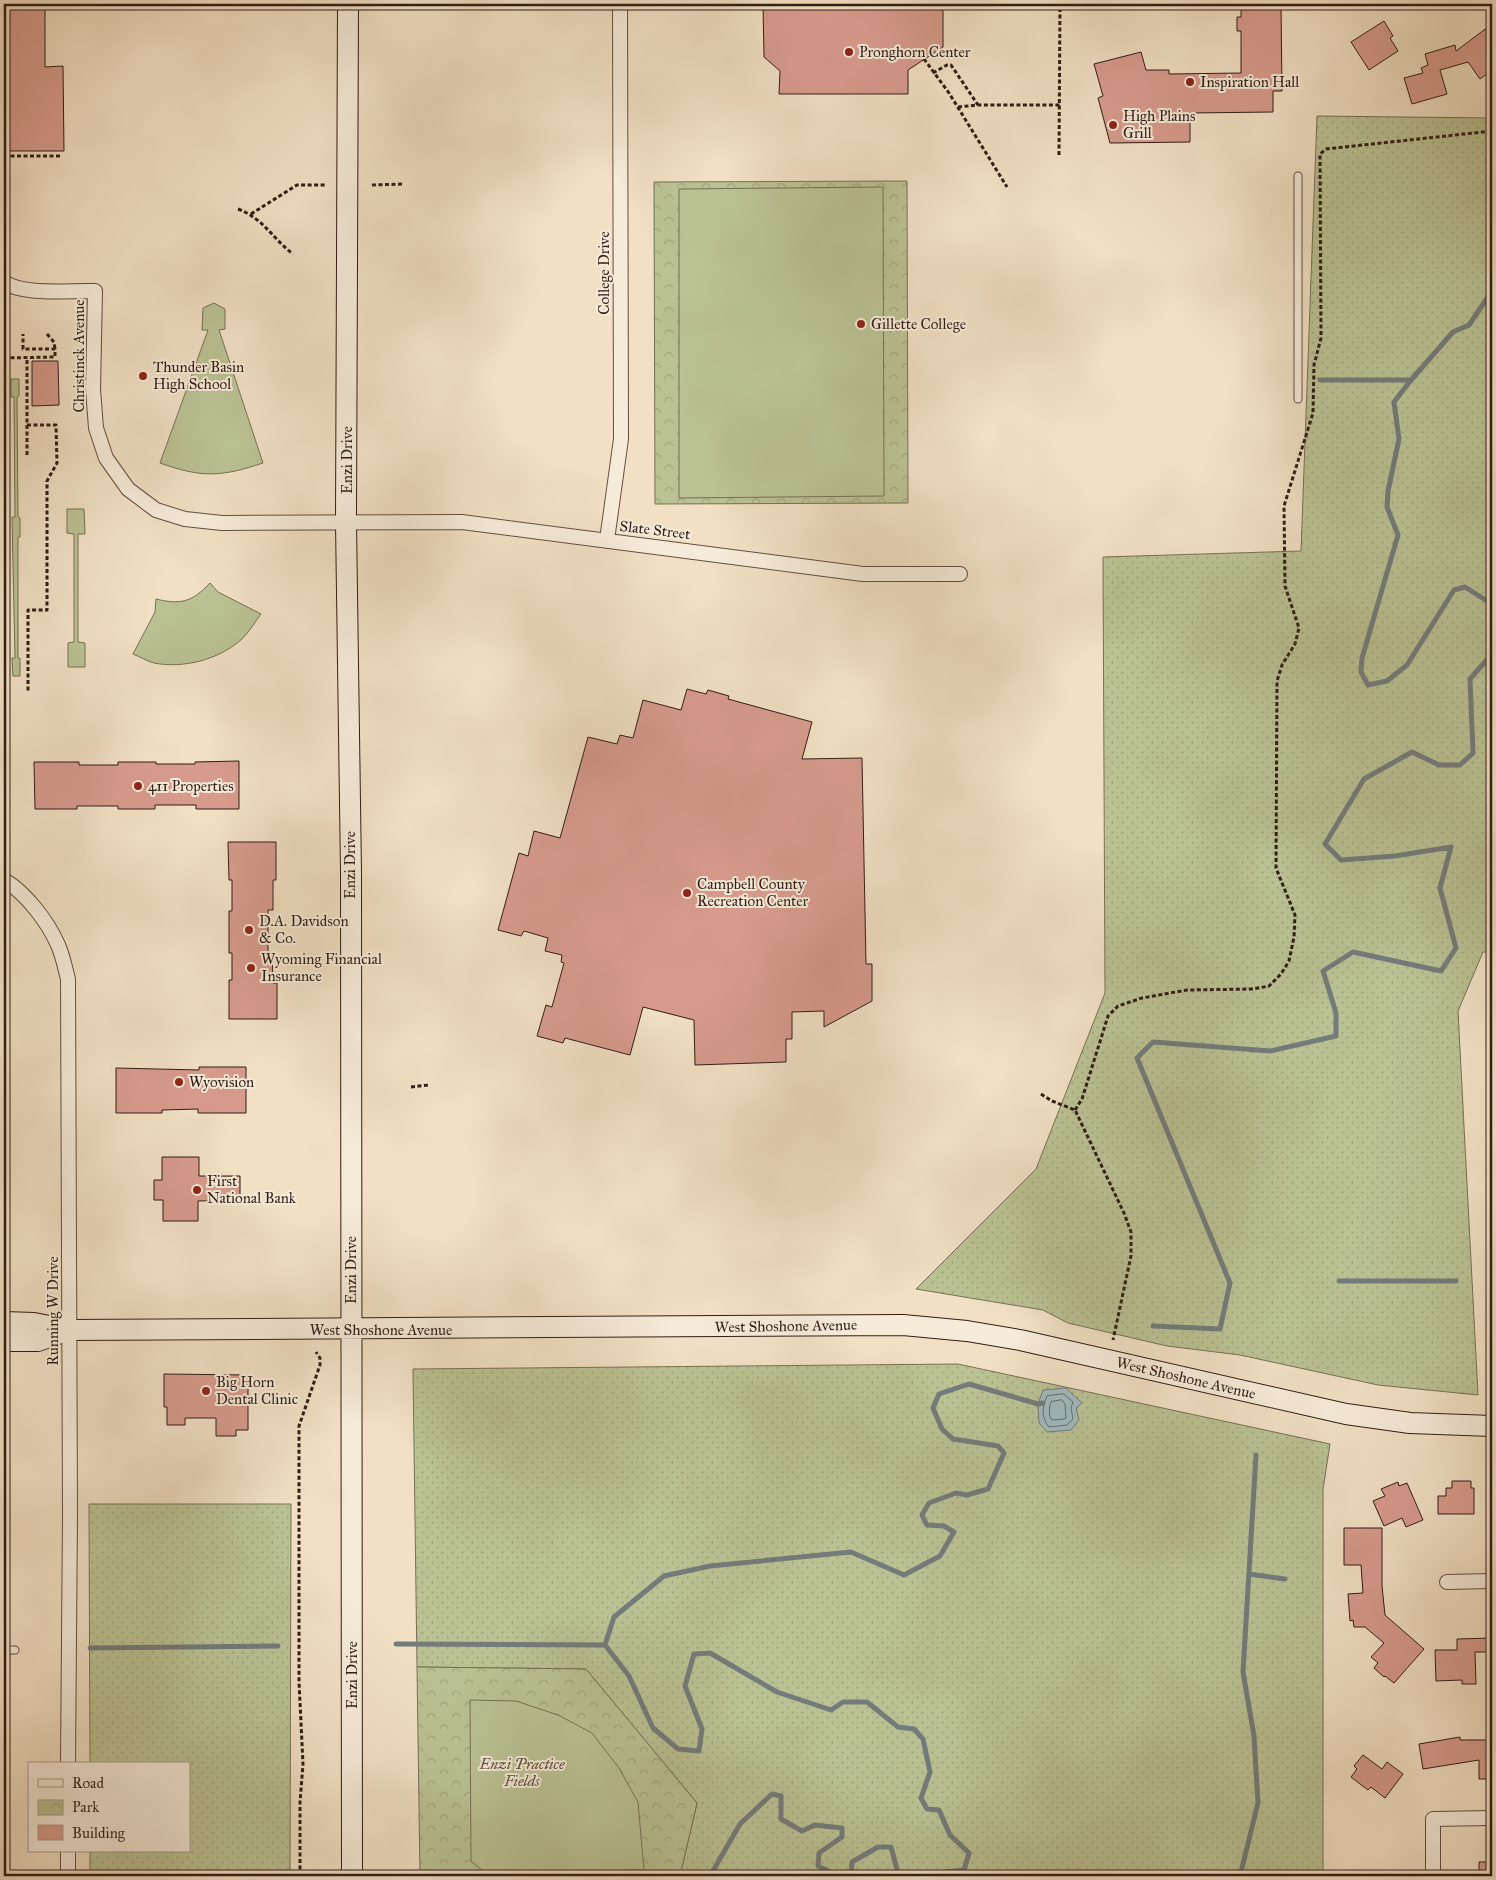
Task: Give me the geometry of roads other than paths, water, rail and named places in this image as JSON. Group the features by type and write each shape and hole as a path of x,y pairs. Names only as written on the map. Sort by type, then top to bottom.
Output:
{"main road":[{"name":"Enzi Drive","path":"348,4 346,522 351,873 352,1876"},
{"path":"4,1322 34,1322 69,1330"},
{"name":"West Shoshone Avenue","path":"69,1330 352,1330 903,1325 949,1329 1020,1340 1346,1414 1410,1423 1492,1426"},
{"path":"4,1341 38,1341 69,1330"}],"street":[{"name":"College Drive","path":"607,540 621,439 620,4"},
{"name":"Christinck Avenue","path":"4,282 10,286 37,290 95,291 93,389 96,428 106,458 128,490 156,510 185,519 222,523 346,522"},
{"name":"Slate Street","path":"346,522 462,522 863,574 960,574"},
{"name":"Running W Drive","path":"4,880 10,883 36,908 58,946 68,980 70,1513 68,1762"},
{"path":"1447,1582 1492,1581"},
{"path":"1433,1876 1434,1819 1492,1818"},
{"path":"68,1852 68,1876"}],"lane":[{"path":"1298,176 1298,399"},
{"path":"4,1650 15,1650"}],"water":[{"path":"1066,1388 1082,1403 1076,1408 1079,1420 1071,1430 1047,1432 1039,1423 1038,1404 1043,1390"}],"waterway":[{"path":"1492,291 1469,325 1453,332 1394,402 1399,439 1388,491 1387,507 1398,535 1362,658 1361,672 1368,685 1387,681 1407,665 1454,590 1465,587 1492,604"},
{"path":"1320,380 1411,380"},
{"path":"1153,1326 1220,1329 1230,1283 1137,1058 1153,1042 1270,1051 1336,1036 1336,1013 1323,971 1353,952 1441,971 1456,948 1440,888 1451,847 1395,856 1341,860 1325,844 1364,779 1412,752 1439,765 1460,765 1473,753 1470,679 1491,655 1492,650"},
{"path":"1339,1281 1456,1281"},
{"path":"926,1876 928,1874 964,1870 969,1853 950,1835 939,1810 927,1809 921,1798 930,1772 923,1739 914,1729 898,1727 867,1702 843,1702 831,1710 777,1692 710,1653 694,1654 685,1686 702,1729 699,1751 678,1749 653,1728 629,1676 605,1645 614,1617 664,1576 710,1566 851,1552 904,1575 940,1556 954,1532 944,1526 927,1525 922,1515 929,1503 956,1493 967,1495 988,1489 1004,1453 998,1446 953,1439 942,1429 933,1408 939,1394 969,1384 1038,1404 1043,1403"},
{"path":"1240,1876 1258,1803 1254,1736 1243,1672 1256,1455"},
{"path":"1249,1574 1285,1579"},
{"path":"396,1644 605,1645"},
{"path":"90,1648 278,1646"},
{"path":"710,1876 740,1824 772,1794 781,1796 781,1819 802,1831 815,1825 842,1828 842,1837 819,1853 818,1866 838,1876"},
{"path":"851,1876 852,1862 878,1847 891,1847 898,1873 902,1876"}],"place":[{"name":"Pronghorn Center","path":"849,52"},
{"name":"Inspiration Hall","path":"1190,82"},
{"name":"High Plains Grill","path":"1113,125"},
{"name":"Gillette College","path":"861,324"},
{"name":"Thunder Basin High School","path":"143,376"},
{"name":"411 Properties","path":"138,786"},
{"name":"Campbell County Recreation Center","path":"687,893"},
{"name":"D.A. Davidson & Co.","path":"249,930"},
{"name":"Wyoming Financial Insurance","path":"251,968"},
{"name":"Wyovision","path":"179,1082"},
{"name":"First National Bank","path":"197,1190"},
{"name":"Big Horn Dental Clinic","path":"206,1391"}],"park label":[{"name":"Enzi Practice Fields","path":"522,1772"}]}
